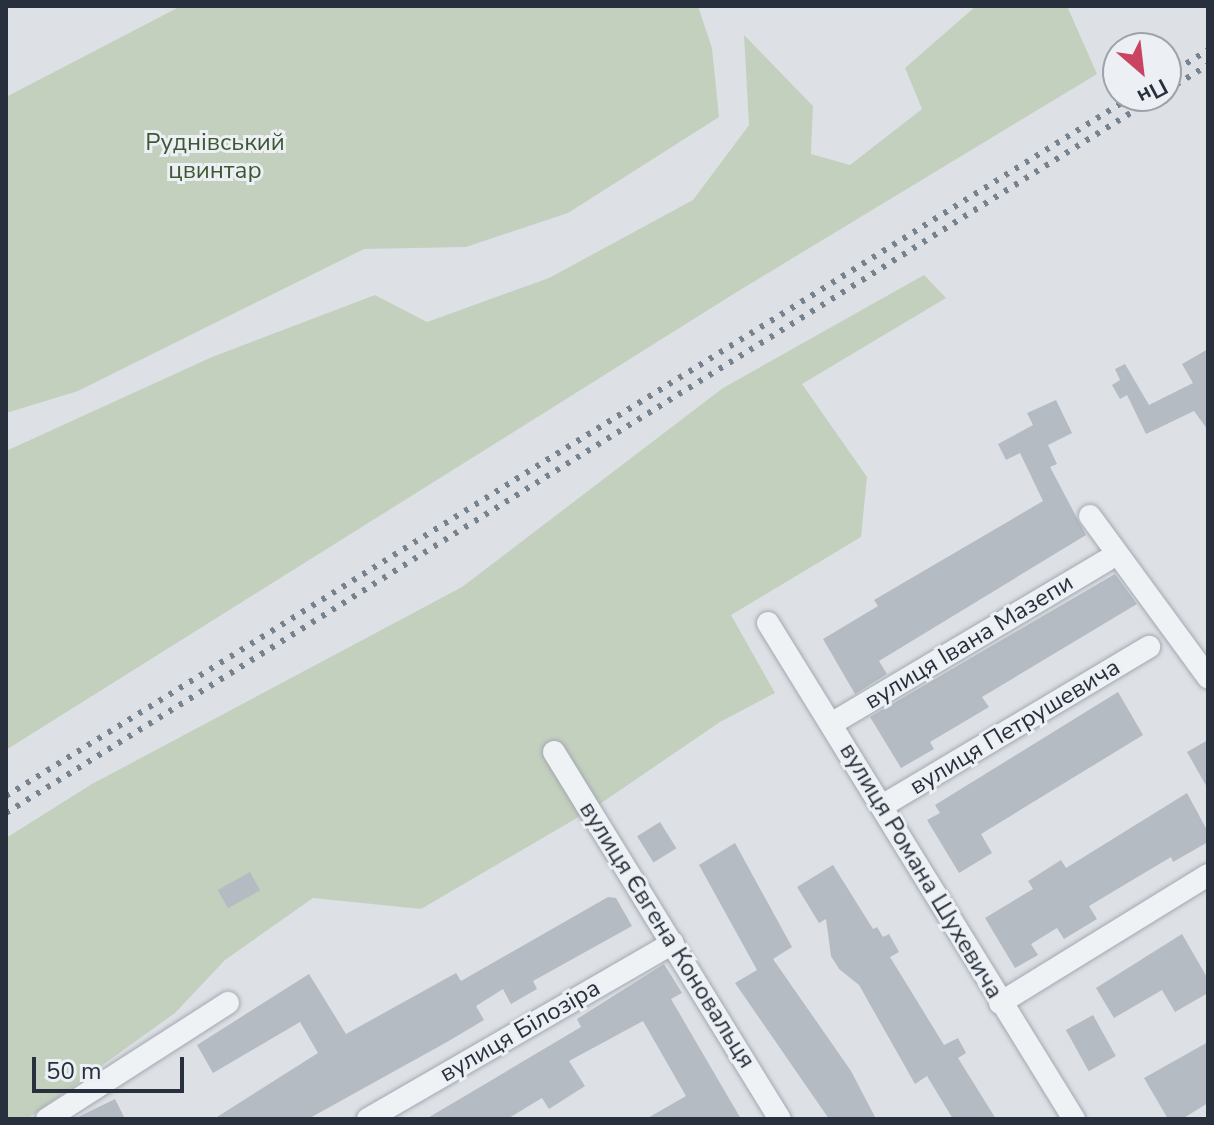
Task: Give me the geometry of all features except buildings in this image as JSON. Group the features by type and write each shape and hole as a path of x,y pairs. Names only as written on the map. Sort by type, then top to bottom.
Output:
{"street":[{"path":"1090,516 1208,677"},
{"name":"вулиця Івана Мазепи","path":"831,724 1106,561"},
{"name":"вулиця Романа Шухевича","path":"768,623 1074,1119"},
{"name":"вулиця Петрушевича","path":"882,806 1149,647"},
{"name":"вулиця Євгена Коновальця","path":"554,752 779,1119"},
{"path":"1000,1003 1208,875"},
{"name":"вулиця Білозіра","path":"368,1119 673,943"},
{"path":"47,1119 228,1003"}],"green space":[{"name":"Руднівський цвинтар","path":"181,6 698,6 712,48 719,117 568,213 466,247 364,249 78,391 6,413 6,97"},
{"path":"976,6 1067,6 1097,74 740,290 6,750 6,451 212,357 375,295 427,322 549,278 693,200 749,125 744,35 813,106 811,154 850,165 922,109 905,68"},
{"path":"924,275 946,298 802,384 867,477 861,537 731,615 775,693 720,722 594,808 421,909 313,898 225,960 175,1013 27,1119 6,1119 6,838 92,784 462,587 723,388"}],"railway":[{"path":"1182,66 1208,50"},
{"path":"1182,81 1208,65"},
{"path":"6,796 1107,112"},
{"path":"6,813 1132,112"}]}
